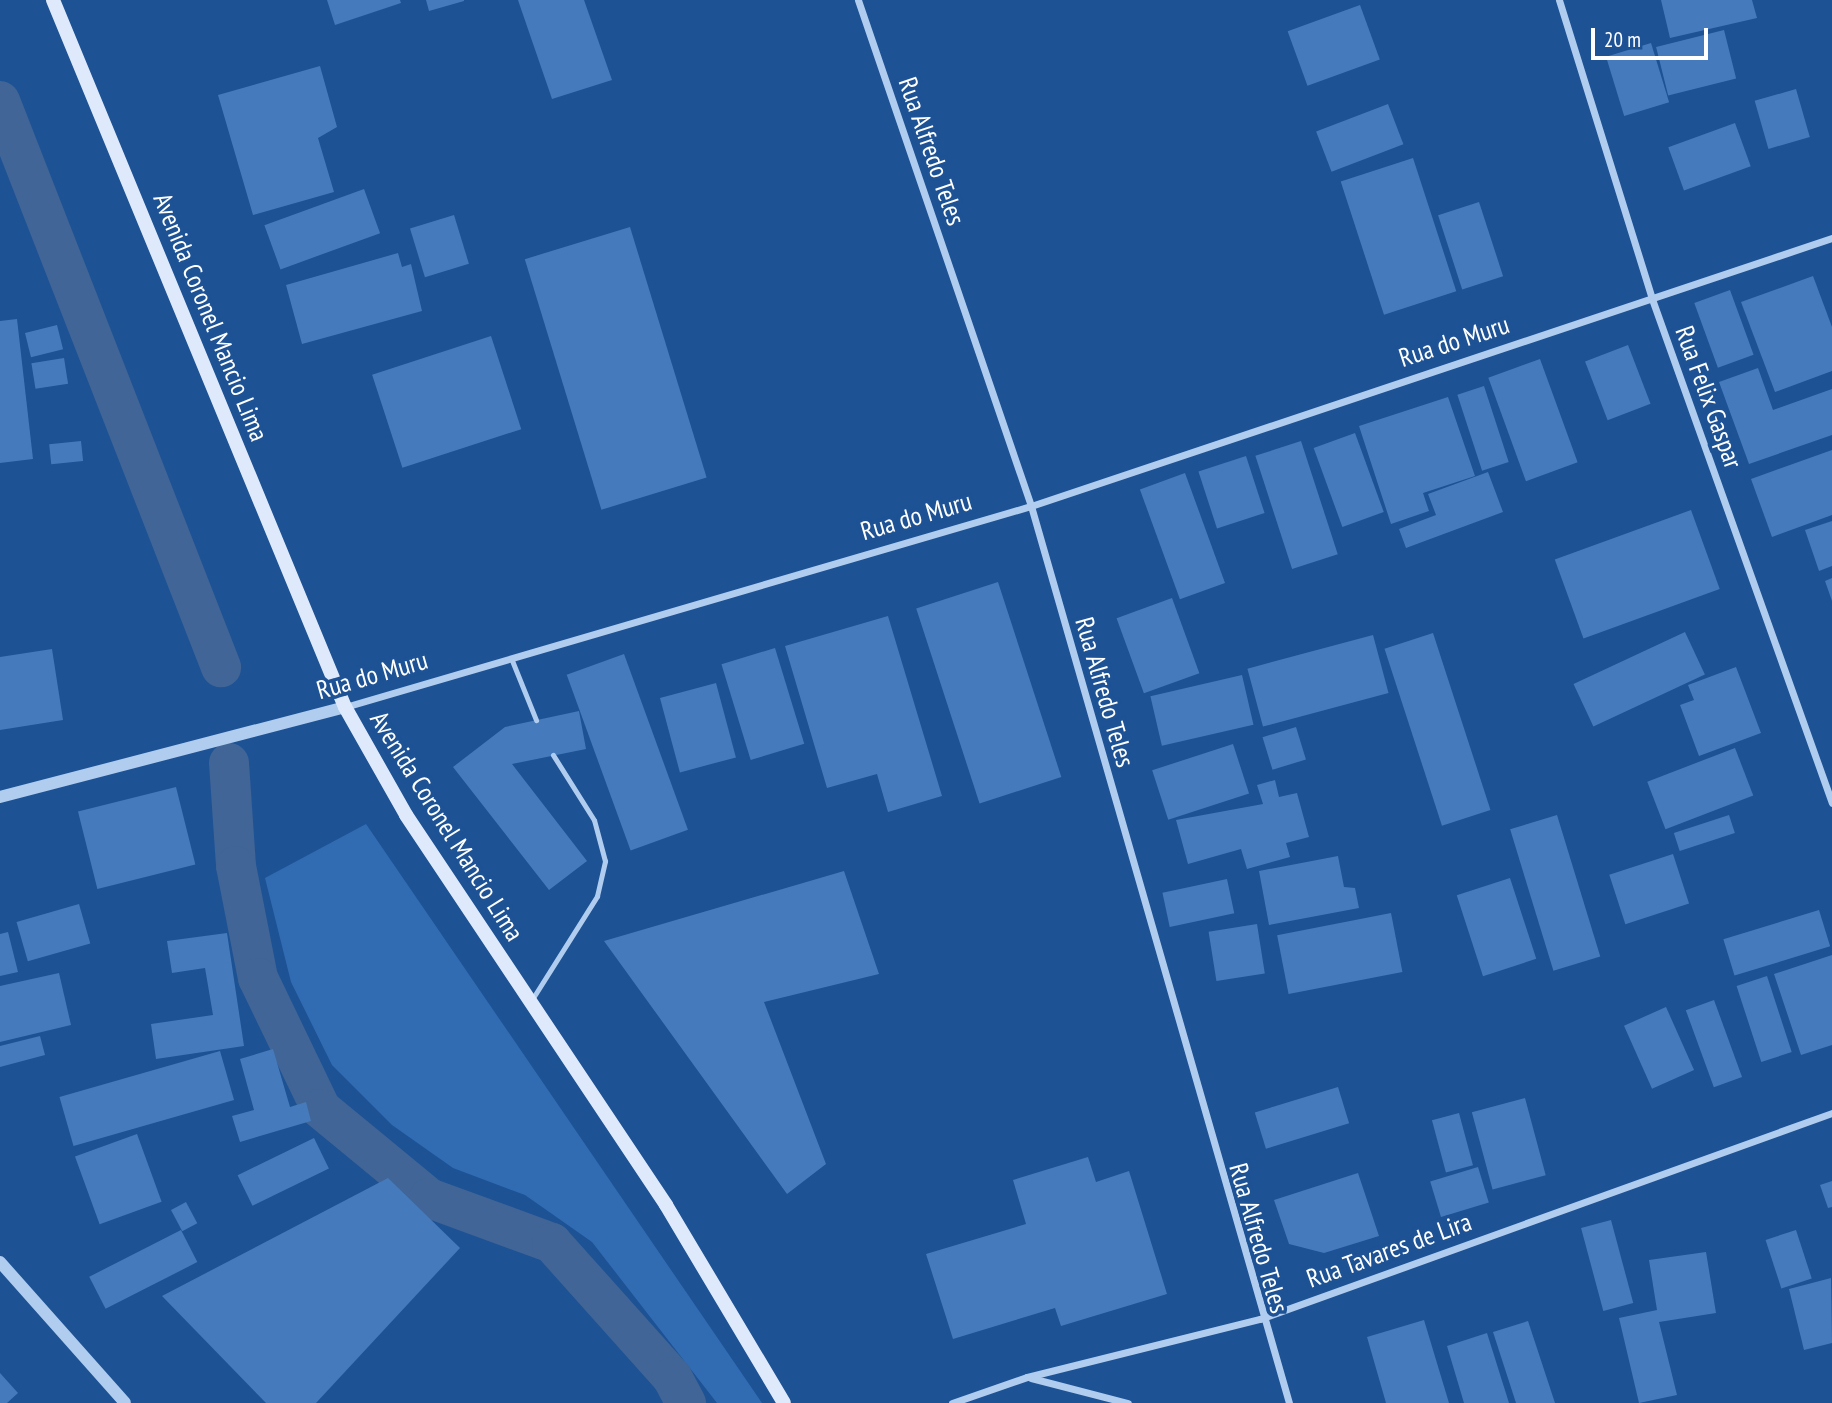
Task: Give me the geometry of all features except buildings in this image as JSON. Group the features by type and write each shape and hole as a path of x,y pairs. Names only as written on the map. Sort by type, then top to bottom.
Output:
{"main road":[{"name":"Avenida Coronel Mancio Lima","path":"53,0 345,707 406,815 666,1205 784,1403"}],"street":[{"name":"Rua Alfredo Teles","path":"858,0 1031,506 1260,1319 1289,1403"},
{"name":"Rua Felix Gaspar","path":"1559,0 1652,299 1832,803"},
{"name":"Rua do Muru","path":"0,797 345,707 1031,506 1832,237"},
{"name":"Rua Tavares de Lira","path":"952,1403 1027,1377 1260,1319 1832,1113"},
{"path":"0,1262 124,1403"},
{"path":"1027,1377 1128,1403"}],"lane":[{"path":"511,658 536,720"},
{"path":"530,1004 597,896 606,861 594,820 553,755"}],"shaded area":[{"path":"366,824 762,1403 717,1403 592,1242 525,1195 453,1168 392,1125 332,1065 291,982 265,878"}],"waterway":[{"path":"0,101 221,667"},
{"path":"229,763 236,866 258,978 321,1109 429,1198 552,1243 672,1377 686,1403"}]}
